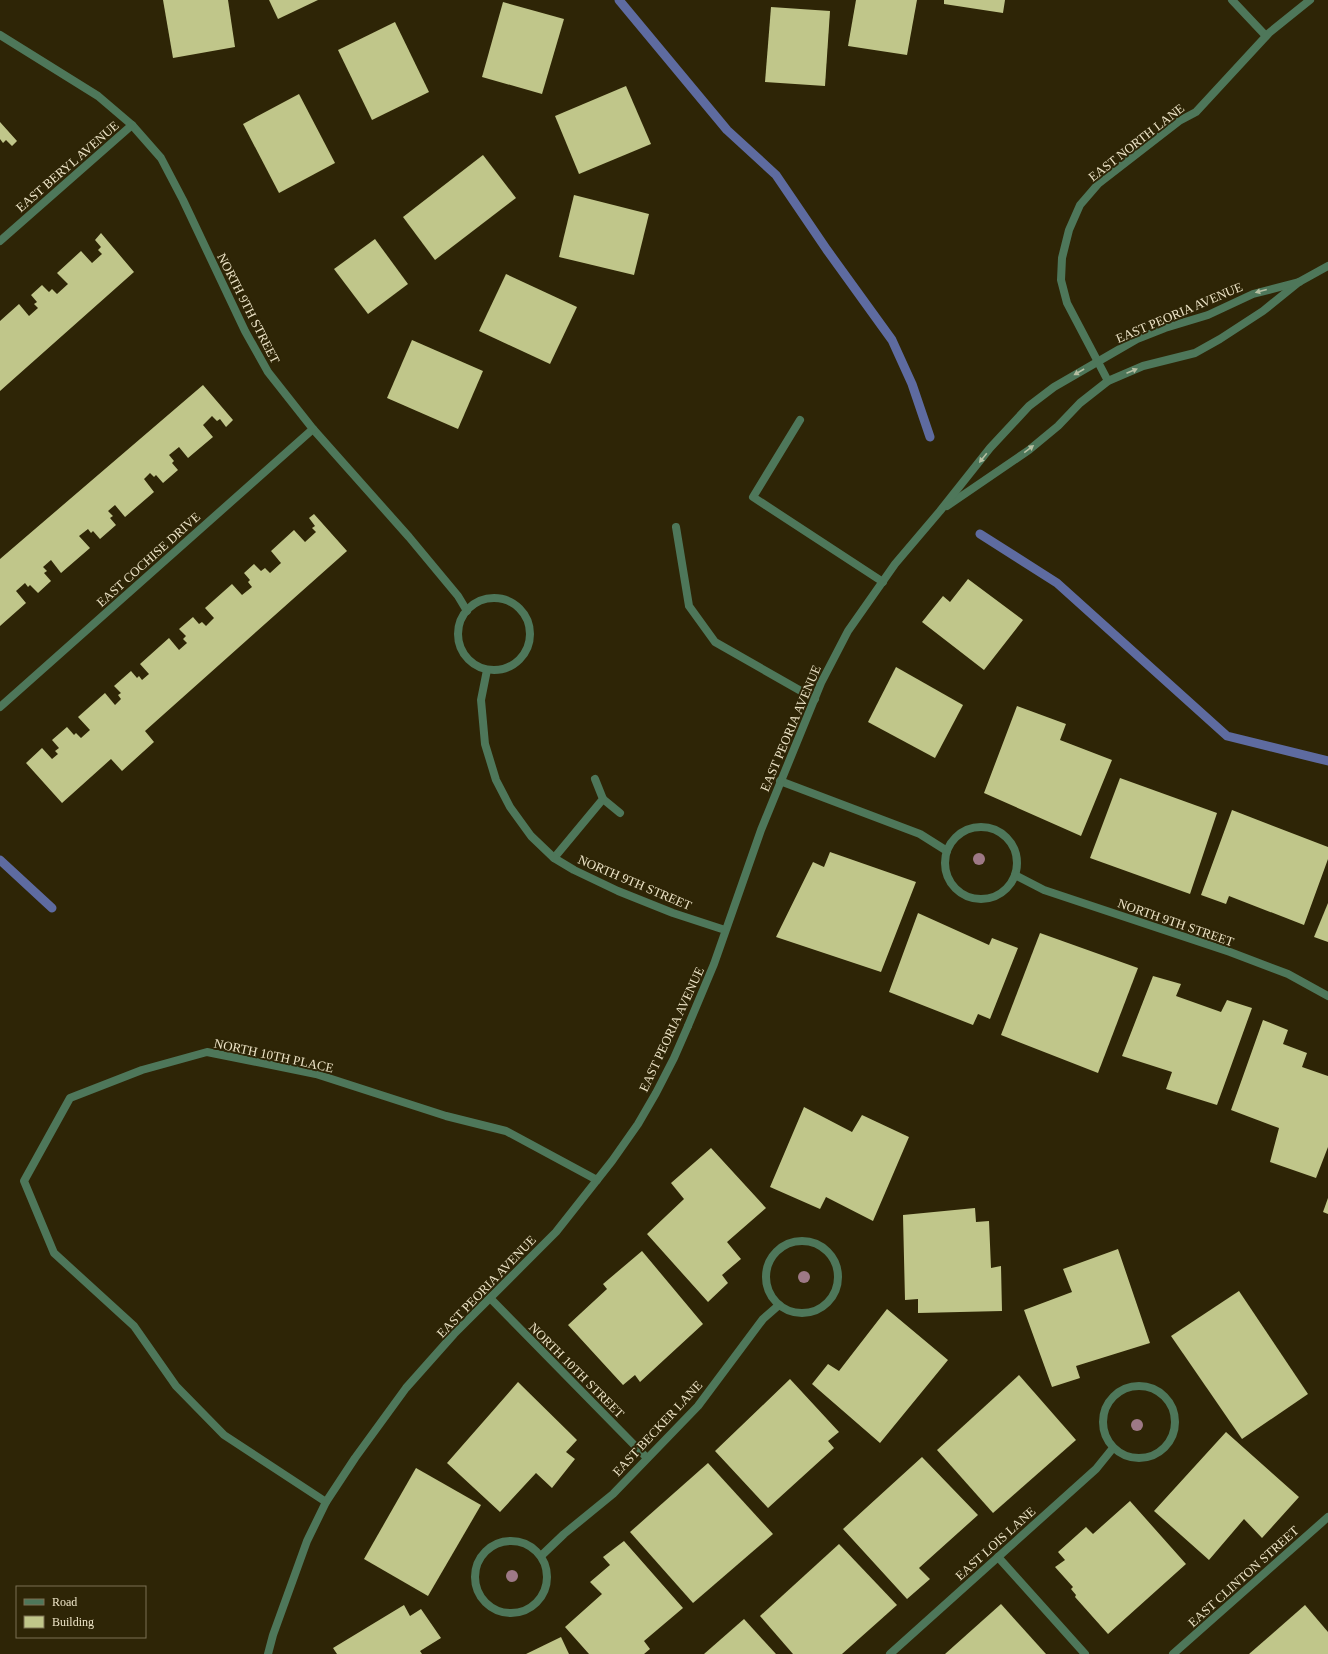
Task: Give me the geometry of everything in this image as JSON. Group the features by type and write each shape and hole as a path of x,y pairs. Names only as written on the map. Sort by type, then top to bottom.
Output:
{"street":[{"path":"1232,0 1266,36"},
{"name":"EAST NORTH LANE","path":"1108,381 1067,303 1061,280 1062,258 1070,230 1080,205 1099,183 1179,122 1196,112 1266,36 1310,0"},
{"name":"NORTH 9TH STREET","path":"0,35 98,96 132,125 161,158 183,200 245,331 268,372 313,429 409,537 458,596 467,611"},
{"name":"EAST BERYL AVENUE","path":"0,241 132,125"},
{"name":"EAST PEORIA AVENUE","path":"940,511 1028,450 1058,426 1080,403 1108,381 1143,366 1195,353 1220,339 1263,311 1299,282 1328,266"},
{"name":"EAST PEORIA AVENUE","path":"268,1654 273,1635 308,1541 326,1502 355,1458 406,1388 454,1334 556,1232 597,1180 642,1118 674,1058 714,964 761,830 821,683 848,631 895,564 940,511 990,448 1029,406 1054,387 1137,339 1165,328 1208,315 1253,294 1299,282"},
{"path":"800,420 753,497 883,582"},
{"name":"EAST COCHISE DRIVE","path":"0,707 313,429"},
{"path":"676,527 688,606 715,642 815,699"},
{"path":"496,599 506,601 520,610 528,623 530,633 529,644 524,654 517,662 503,669 487,670 475,665 466,657 460,646 458,634 461,622 467,611 476,604 486,600 496,599"},
{"name":"NORTH 9TH STREET","path":"487,670 481,700 485,744 496,780 510,807 531,836 554,858 574,870 618,891 673,913 725,930"},
{"path":"595,779 603,799 620,813"},
{"path":"780,781 920,834 947,851"},
{"path":"554,858 603,799"},
{"path":"982,827 993,829 1003,834 1010,842 1015,852 1017,864 1015,875 1008,886 999,894 987,898 974,898 963,894 953,886 950,881 947,875 945,863 947,851 952,841 960,833 971,828 982,827"},
{"name":"NORTH 9TH STREET","path":"1015,875 1044,890 1230,952 1288,974 1328,996"},
{"name":"NORTH 10TH PLACE","path":"326,1502 224,1435 176,1386 134,1326 54,1253 24,1181 70,1098 142,1070 207,1052 316,1074 446,1116 506,1131 597,1180"},
{"path":"806,1241 817,1244 827,1250 834,1260 838,1272 838,1284 833,1296 825,1305 814,1311 802,1313 790,1311 779,1305 772,1296 768,1286 766,1274 769,1263 775,1254 784,1246 795,1242 806,1241"},
{"name":"NORTH 10TH STREET","path":"490,1298 648,1458"},
{"name":"EAST BECKER LANE","path":"541,1556 564,1534 613,1494 698,1406 763,1319 779,1305"},
{"path":"1135,1387 1146,1387 1157,1391 1166,1399 1172,1409 1175,1421 1173,1433 1167,1444 1158,1452 1147,1457 1135,1458 1123,1455 1113,1448 1107,1439 1103,1428 1107,1405 1114,1396 1124,1390 1135,1387"},
{"name":"EAST LOIS LANE","path":"890,1654 1096,1469 1113,1448"},
{"name":"EAST CLINTON STREET","path":"1174,1654 1328,1517"},
{"path":"511,1541 522,1543 533,1548 541,1556 545,1567 547,1580 544,1591 537,1601 528,1609 516,1612 503,1612 492,1607 483,1599 477,1589 475,1577 477,1566 482,1556 490,1548 500,1542 511,1541"},
{"path":"998,1557 1085,1654"}],"building":[{"path":"163,0 228,0 235,47 173,58"},
{"path":"269,0 318,0 278,19"},
{"path":"856,0 917,0 907,55 848,46"},
{"path":"944,0 1005,0 1003,13 944,4"},
{"path":"503,2 564,19 542,94 482,77"},
{"path":"771,7 830,11 825,86 765,82"},
{"path":"395,22 429,92 372,120 338,50"},
{"path":"626,86 651,144 579,174 555,116"},
{"path":"299,94 335,163 279,193 243,124"},
{"path":"0,122 17,141 12,146 6,140 3,143 0,139"},
{"path":"483,155 516,198 435,260 403,217"},
{"path":"574,195 649,214 634,275 559,257"},
{"path":"101,233 134,272 0,391 0,321 19,304 29,316 38,308 34,304 37,302 31,295 42,285 49,292 52,289 57,294 68,284 57,273 81,251 92,263 102,254 98,250 101,247 95,240"},
{"path":"375,239 408,284 368,314 334,269"},
{"path":"506,274 577,307 550,364 479,331"},
{"path":"412,340 483,371 458,429 387,398"},
{"path":"203,385 233,420 226,427 220,419 217,421 212,416 203,425 213,437 188,458 179,447 169,455 174,461 172,463 178,470 163,483 156,475 154,477 150,473 144,479 154,492 125,517 115,505 108,511 113,516 110,518 116,525 100,539 93,531 91,533 88,529 79,536 90,548 61,573 51,560 43,567 47,571 44,573 51,581 38,593 30,585 28,587 25,583 16,591 26,603 0,626 0,559"},
{"path":"314,514 347,551 145,731 154,742 122,771 111,759 62,803 26,763 42,748 52,759 58,754 55,751 59,748 52,740 67,727 74,735 76,733 81,738 90,730 78,717 105,693 115,705 121,699 118,695 121,693 114,686 131,671 137,678 139,676 142,680 149,674 140,664 169,638 179,650 187,643 183,639 186,636 179,629 193,617 199,624 202,622 206,626 214,618 205,608 232,584 242,595 252,587 248,582 250,580 244,573 254,564 261,571 265,568 270,573 281,563 271,551 294,530 305,542 316,532 312,528 315,526 309,518"},
{"path":"968,579 1023,620 984,670 922,622 943,596 950,602"},
{"path":"896,667 963,705 935,758 868,722"},
{"path":"1017,706 1066,724 1060,740 1112,760 1081,836 984,793"},
{"path":"1120,778 1217,813 1190,894 1090,858"},
{"path":"1232,810 1328,847 1328,859 1304,925 1229,896 1226,904 1201,895"},
{"path":"830,852 916,882 881,972 776,937 813,862 824,867"},
{"path":"1328,903 1328,942 1314,937"},
{"path":"918,913 989,945 992,938 1018,948 990,1019 978,1014 973,1025 889,992"},
{"path":"1040,933 1138,968 1098,1073 1001,1035"},
{"path":"1153,976 1181,984 1176,996 1221,1012 1227,1000 1252,1008 1217,1105 1166,1089 1172,1072 1122,1056"},
{"path":"1263,1020 1288,1030 1283,1044 1307,1053 1302,1067 1328,1076 1328,1147 1316,1178 1270,1162 1279,1128 1231,1110"},
{"path":"804,1107 852,1132 862,1115 909,1137 873,1221 826,1197 820,1209 770,1187"},
{"path":"711,1148 766,1208 727,1242 741,1259 722,1275 728,1283 708,1302 647,1234 684,1199 671,1183"},
{"path":"1328,1198 1328,1214 1323,1212"},
{"path":"975,1208 976,1222 989,1221 991,1268 1001,1266 1002,1311 918,1313 918,1299 905,1300 903,1215"},
{"path":"1118,1249 1150,1343 1076,1366 1080,1378 1052,1387 1024,1310 1072,1292 1063,1269"},
{"path":"642,1251 703,1324 640,1382 635,1375 623,1385 568,1325 607,1289 603,1284"},
{"path":"1239,1291 1308,1394 1242,1439 1171,1336"},
{"path":"887,1309 948,1360 880,1443 812,1384 828,1364 839,1371"},
{"path":"1019,1375 1076,1440 993,1513 937,1450"},
{"path":"790,1379 839,1432 828,1441 834,1448 768,1508 715,1451"},
{"path":"518,1382 577,1440 566,1452 575,1459 552,1488 536,1473 500,1512 447,1463"},
{"path":"1226,1432 1299,1497 1262,1538 1244,1519 1209,1560 1154,1511"},
{"path":"922,1457 978,1515 919,1568 930,1579 907,1599 843,1529"},
{"path":"708,1463 773,1534 693,1603 630,1532"},
{"path":"416,1468 481,1505 428,1596 364,1559"},
{"path":"1130,1501 1186,1564 1108,1634 1075,1597 1076,1595 1071,1589 1073,1587 1055,1567 1065,1560 1058,1552 1086,1527 1093,1534"},
{"path":"624,1541 683,1608 644,1641 650,1649 644,1654 589,1654 565,1627 602,1594 590,1582 610,1565 603,1557"},
{"path":"839,1544 897,1605 842,1654 793,1654 760,1616"},
{"path":"1001,1604 1046,1654 945,1654"},
{"path":"404,1605 410,1616 421,1609 441,1638 420,1651 422,1654 337,1654 333,1648"},
{"path":"1305,1605 1328,1632 1328,1654 1249,1654"},
{"path":"744,1619 776,1654 704,1654"},
{"path":"561,1637 569,1654 526,1654"}],"waterway":[{"path":"619,0 727,130 776,175 827,250 892,340 912,384 930,437"},
{"path":"980,534 1057,583 1227,736 1328,761"},
{"path":"0,860 52,908"}]}
